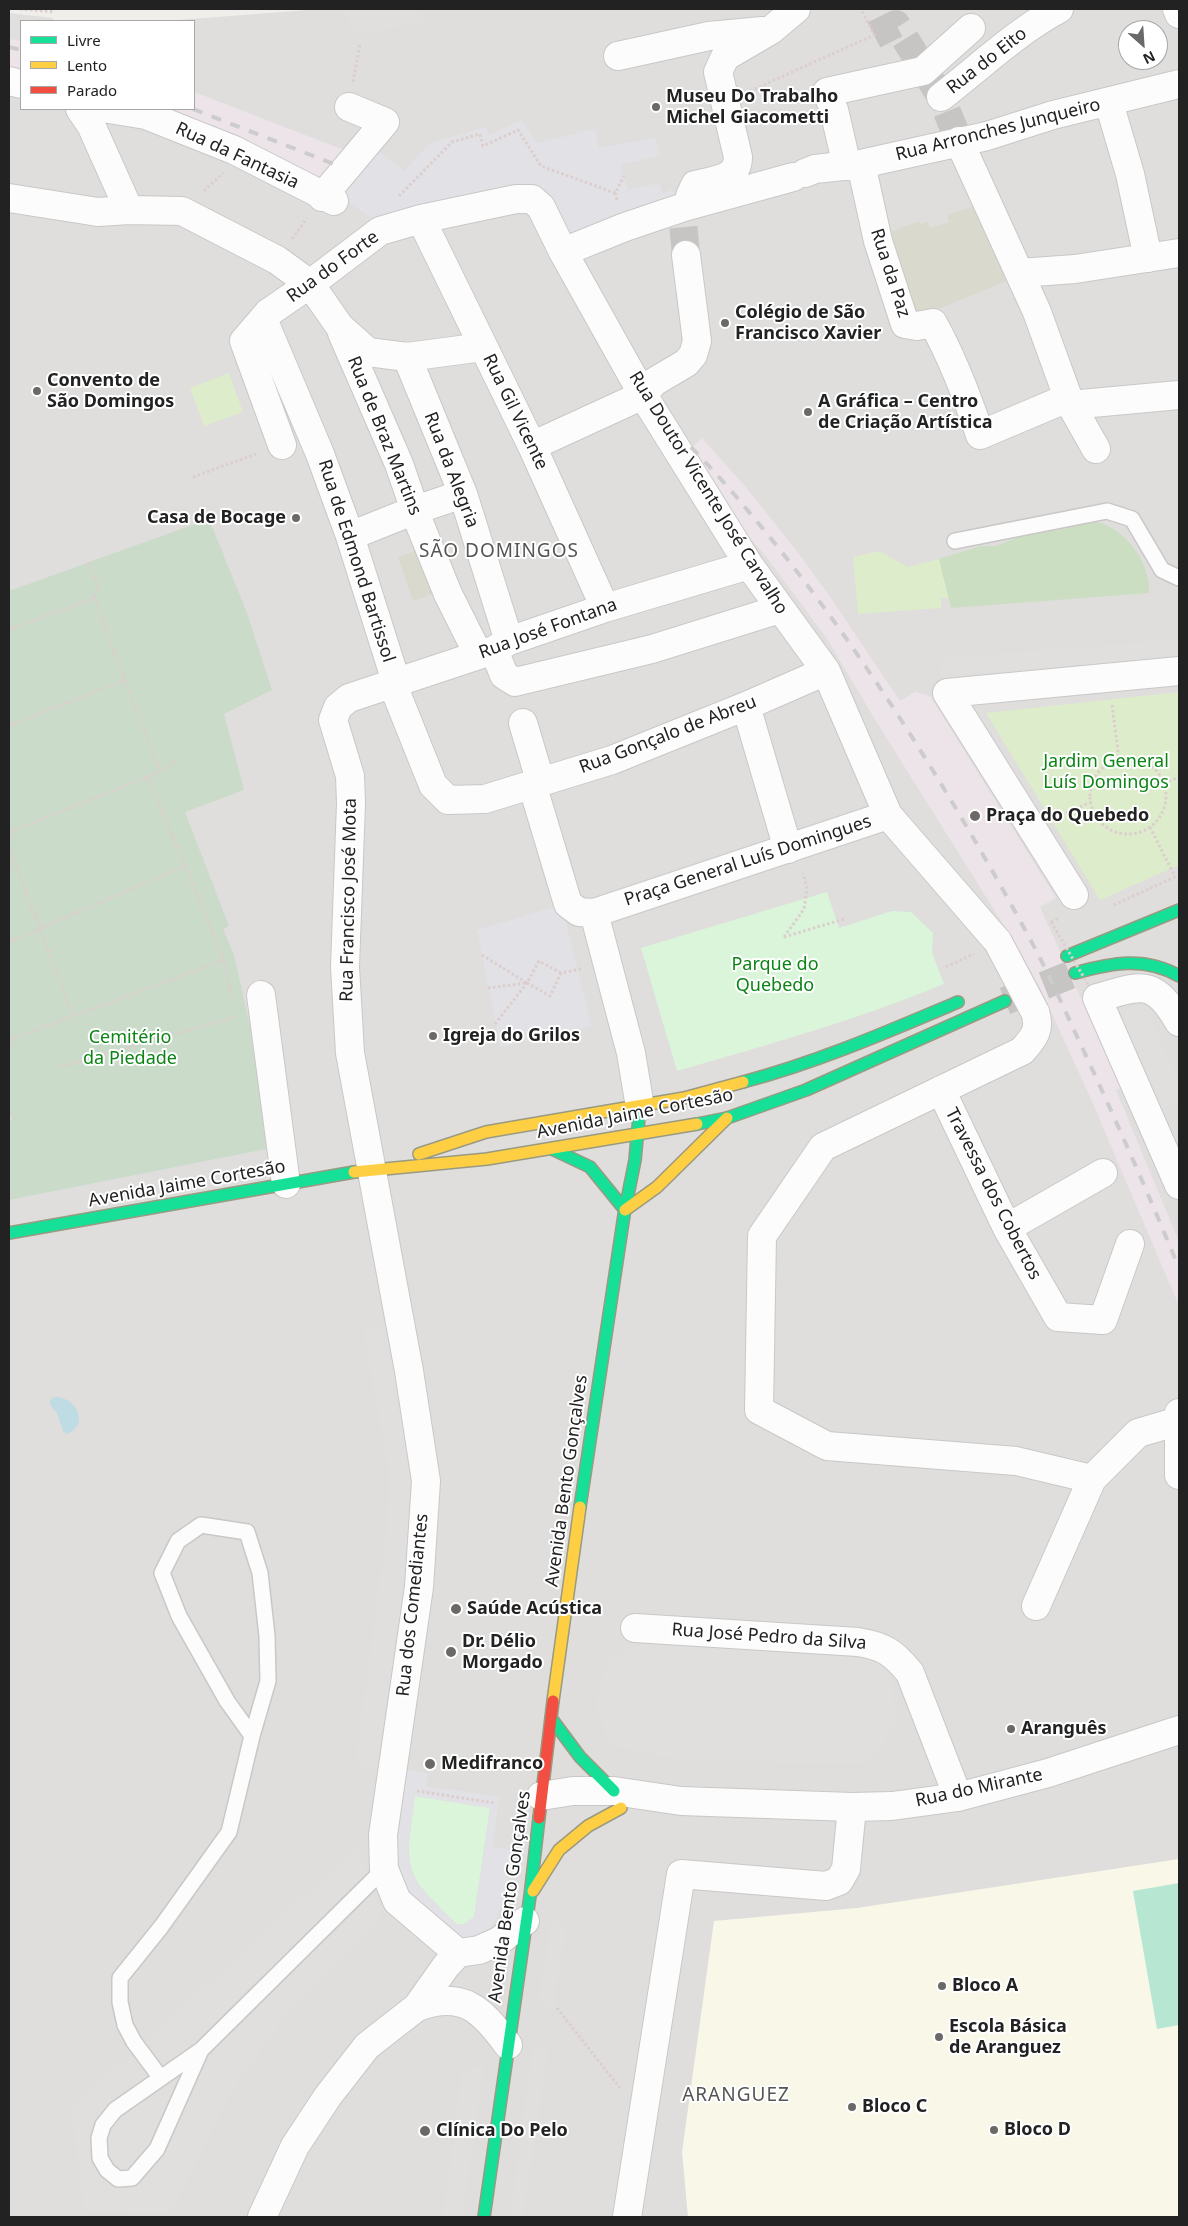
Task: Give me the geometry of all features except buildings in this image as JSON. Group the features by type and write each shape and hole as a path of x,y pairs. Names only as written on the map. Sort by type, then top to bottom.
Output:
{"main road":[{"path":"1067,956 1179,910"},
{"path":"1075,973 1129,960 1171,970 1179,976"},
{"name":"Avenida Jaime Cortesão","path":"371,1169 486,1132 684,1098 791,1069 847,1049 973,996"},
{"name":"Avenida Jaime Cortesão","path":"9,1232 371,1169 487,1159 639,1135 727,1118 806,1090 1005,1002"},
{"name":"Avenida Bento Gonçalves","path":"484,2217 593,1412 625,1210 639,1135 640,1106"},
{"path":"552,1149 590,1168 625,1210 657,1187 727,1118"},
{"path":"527,1908 559,1850 618,1800 580,1757 551,1718"}],"street":[{"path":"690,196 695,185 732,174 738,167 738,157 718,72 725,57 771,30 796,9"},
{"name":"Rua do Eito","path":"941,97 982,66 1019,33 1060,9"},
{"path":"1177,9 1179,14"},
{"path":"854,165 827,92 923,71 971,28"},
{"path":"618,56 709,36 771,30"},
{"name":"Rua Arronches Junqueiro","path":"563,252 659,215 804,173 854,165 987,136 1053,115 1179,84"},
{"path":"1108,103 1130,174 1148,258"},
{"path":"328,199 385,122 349,107"},
{"path":"81,110 91,125 129,210"},
{"name":"Rua da Fantasia","path":"115,110 146,115 234,150 328,199"},
{"path":"959,141 1037,312 1070,403 1096,449"},
{"name":"Rua da Paz","path":"854,165 905,324 917,326 933,323 947,348 966,392 980,435 1058,402 1070,403"},
{"path":"9,198 98,212 129,210 182,211 277,260 310,284 340,327 368,352 407,356 483,347"},
{"name":"Rua Doutor Vicente José Carvalho","path":"496,203 516,199 532,199 541,208 563,252 643,395 749,565 826,671 888,815"},
{"name":"Rua do Forte","path":"270,449 244,341 268,313 384,230 422,219 496,203"},
{"name":"Rua Gil Vicente","path":"422,219 532,446 604,608"},
{"path":"532,446 643,395 654,382 686,363 693,355 697,341 686,255"},
{"path":"1020,273 1075,269 1148,258 1178,257"},
{"name":"Rua de Edmond Bartissol","path":"263,319 320,454 350,536 393,672 393,685 433,785 448,800"},
{"name":"Rua de Braz Martins","path":"340,327 399,464 448,594 493,648"},
{"name":"Rua da Alegria","path":"407,356 463,494 493,648"},
{"path":"1070,403 1081,404 1179,395"},
{"path":"350,536 415,510 463,494"},
{"name":"Rua José Fontana","path":"349,698 393,685 604,608 749,565"},
{"path":"493,648 504,675 515,682 652,649 780,609"},
{"name":"Rua Gonçalo de Abreu","path":"448,800 485,799 612,760 746,706 826,671"},
{"path":"1074,895 947,693 1179,671"},
{"name":"Rua Francisco José Mota","path":"349,698 338,707 332,720 350,776 352,803 346,986 350,1053 371,1169"},
{"path":"746,706 788,849"},
{"path":"523,723 536,782 568,904 579,912 594,912 632,1054 640,1106"},
{"name":"Praça General Luís Domingues","path":"594,912 888,815 1036,1012 1039,1022 1037,1032 1022,1051 823,1147 762,1236 759,1410 827,1446 1016,1460 1092,1479"},
{"path":"1179,1022 1164,999 1150,988 1138,987 1097,998 1179,1185"},
{"path":"261,995 286,1184"},
{"name":"Travessa dos Cobertos","path":"941,1090 1007,1228 1058,1317 1104,1320 1130,1244"},
{"name":"Rua dos Comediantes","path":"371,1169 409,1371 426,1481 419,1588 384,1834 384,1869 397,1900 458,1953"},
{"path":"1007,1228 1104,1173"},
{"path":"1179,1413 1179,1476"},
{"path":"1036,1606 1092,1479 1138,1433 1179,1420"},
{"name":"Rua José Pedro da Silva","path":"635,1628 858,1642 877,1645 896,1656 910,1673 958,1797"},
{"name":"Rua do Mirante","path":"542,1796 573,1790 618,1800 852,1808 892,1806 958,1797 1048,1774 1179,1730"},
{"path":"627,2217 681,1874 826,1886 839,1881 846,1869 852,1808"},
{"path":"417,2008 446,1966 458,1953 479,1950 499,1942 527,1908"},
{"path":"262,2217 295,2146 328,2096 367,2046 417,2008 435,2001 450,2000 473,2008 491,2022 508,2045"}],"lane":[{"path":"955,541 1107,511 1132,519 1162,570 1179,578"},
{"path":"160,2077 134,2042 125,2025 120,2002 120,1978 161,1927 229,1832 252,1736 268,1681 267,1636 260,1572 247,1532 201,1524 178,1541 162,1573 178,1616 227,1701 252,1736"},
{"path":"201,2050 157,2149 132,2178 118,2180 107,2170 100,2158 99,2138 103,2125 115,2110 201,2050 384,1869"}],"path":[{"path":"20,9 55,12"},
{"path":"746,92 874,35 861,9"},
{"path":"349,107 360,44"},
{"path":"384,230 382,214 452,142 480,134 483,146 518,130 541,166 615,193"},
{"path":"182,211 222,176 234,150"},
{"path":"277,260 328,199"},
{"path":"193,477 270,449"},
{"path":"88,562 98,585 94,598 160,772"},
{"path":"9,630 94,598"},
{"path":"9,726 125,680"},
{"path":"1112,699 1118,759"},
{"path":"1118,759 1141,760 1155,769 1164,783 1165,807 1159,818 1150,827 1126,834 1113,831 1103,824 1095,814 1091,802 1094,780 1104,767 1118,759"},
{"path":"9,832 160,772 176,761"},
{"path":"60,1068 236,1017 224,960 148,777"},
{"path":"1164,783 1179,777"},
{"path":"1051,820 1091,802"},
{"path":"1106,908 1177,876 1150,827"},
{"path":"9,847 73,1016"},
{"path":"9,942 185,866"},
{"path":"808,871 802,874 807,888 804,909 784,937 844,919"},
{"path":"1051,922 1090,986"},
{"path":"946,967 987,948"},
{"path":"482,955 550,996 561,973"},
{"path":"9,1040 224,960"},
{"path":"495,1024 527,983 539,961 561,973 577,970"},
{"path":"488,988 527,983"},
{"path":"409,1790 494,1802"},
{"path":"557,2008 622,2092"}],"shaded area":[{"path":"321,9 1179,9 1179,2217 9,2217 9,89 20,92 20,110 195,110 195,20 178,20"},
{"path":"419,9 428,25 419,28 417,25 410,28 407,24 397,29 395,26 387,31 385,28 377,32 375,30 357,35 342,11"},
{"path":"9,13 53,18 53,20 20,20 20,41 9,39"},
{"path":"9,39 20,41 20,72 9,69"},
{"path":"195,92 344,150 332,182 201,125 153,110 195,110"},
{"path":"522,120 537,143 595,129 599,148 655,138 660,155 621,165 628,190 659,183 663,193 672,190 683,200 573,234 565,230 554,201 548,192 537,188 383,225 370,218 337,193 375,148 404,171 430,143 486,127 489,135"},
{"path":"978,205 1011,279 915,319 886,234 919,221 920,224 928,222 930,228 949,222 947,215"},
{"path":"702,438 745,486 799,554 900,701 915,692 930,696 1056,898 1040,907 1121,1088 1116,1090 1179,1242 1179,1306 1091,1099 1040,988 1018,948 874,718 827,639 768,559 680,458"},
{"path":"418,550 442,591 413,601 398,557"},
{"path":"1179,640 1179,658 941,675 940,658"},
{"path":"561,905 592,1026 500,1047 477,930"},
{"path":"1145,1003 1179,1083 1179,1101 1161,1109 1119,1014"},
{"path":"390,1323 416,1499 378,1769 355,1765 386,1535 390,1477 363,1330"},
{"path":"647,1641 880,1660 894,1691 896,1724 869,1764 685,1761 609,1745 596,1704 608,1660"},
{"path":"405,1769 428,1773 426,1786 499,1797 493,1847 512,1850 510,1873 503,1903 493,1924 481,1937 469,1941 452,1938 410,1896 401,1880 397,1864 397,1831","holes":["415,1796 490,1808 474,1917 464,1924 456,1924 419,1886 412,1871 408,1853"]},
{"path":"357,1847 382,1915 292,2008 232,2091 171,2213 84,2211 71,2108"},
{"name":"Escola Básica de Aranguez","path":"1179,1859 1179,2217 688,2217 682,2152 714,1921 857,1908"},
{"path":"553,1914 566,1931 553,2007 538,2004"},
{"path":"549,2045 523,2217 510,2217 533,2048"},
{"path":"484,2064 462,2217 443,2217 462,2072"}],"green space":[{"path":"229,373 243,412 204,426 190,388"},
{"name":"Cemitério da Piedade","path":"209,519 247,613 272,690 224,714 244,790 185,812 229,926 223,929 234,955 257,1057 266,1149 9,1200 9,1121 12,1120 9,1112 9,591"},
{"path":"1096,522 1117,532 1134,549 1146,571 1149,593 951,608 939,559 981,546 995,546 1031,533 1061,530 1066,524"},
{"path":"879,551 908,567 939,559 949,598 941,598 941,608 858,614 853,557"},
{"name":"Jardim General Luís Domingos","path":"1179,692 1179,865 1100,900 986,713"},
{"name":"Parque do Quebedo","path":"827,892 839,928 892,911 911,912 933,933 932,953 944,984 878,1009 778,1042 677,1071 641,948"},
{"path":"415,1796 490,1808 474,1917 464,1925 456,1924 429,1897 415,1877 409,1855 409,1843"},
{"path":"1179,1883 1179,2025 1157,2029 1133,1891"}],"water":[{"path":"55,1397 63,1398 75,1406 78,1412 78,1424 74,1430 67,1434 63,1431 57,1413 50,1405 50,1400"}],"tunnel":[{"path":"874,35 896,24 941,97 959,141"},
{"path":"686,255 683,222 690,196"},
{"path":"1005,1001 1075,973"}],"railway":[{"path":"9,47 20,50"},
{"path":"195,110 339,166"},
{"path":"691,447 783,553 821,603 894,708 961,817 1023,926 1050,978 1115,1119 1179,1268"}],"traffic: fast":[{"path":"1067,956 1179,910"},
{"path":"1075,973 1102,966 1128,963 1153,966 1179,976"},
{"path":"697,1124 727,1118 806,1090 1005,1001"},
{"path":"743,1082 825,1056 958,1002"},
{"path":"580,1507 624,1215 635,1160 640,1107"},
{"path":"552,1149 590,1167 625,1210"},
{"path":"9,1233 354,1172"},
{"path":"551,1718 580,1757 614,1791"},
{"path":"484,2217 530,1896 539,1818"}],"traffic: slow":[{"path":"419,1154 486,1132 684,1098 743,1082"},
{"path":"625,1210 657,1187 727,1118"},
{"path":"354,1172 487,1159 697,1124"},
{"path":"553,1701 580,1507"},
{"path":"533,1891 559,1850 588,1826 621,1808"}],"traffic: jam":[{"path":"539,1818 553,1701"}],"place":[{"name":"Museu Do Trabalho Michel Giacometti","path":"656,107"},
{"name":"Colégio de São Francisco Xavier","path":"725,323"},
{"name":"Convento de São Domingos","path":"37,391"},
{"name":"A Gráfica – Centro de Criação Artística","path":"808,412"},
{"name":"Casa de Bocage","path":"296,518"},
{"name":"Praça do Quebedo","path":"975,816"},
{"name":"Igreja do Grilos","path":"433,1036"},
{"name":"Saúde Acústica","path":"456,1609"},
{"name":"Dr. Délio Morgado","path":"451,1652"},
{"name":"Aranguês","path":"1011,1729"},
{"name":"Medifranco","path":"430,1764"},
{"name":"Bloco A","path":"942,1986"},
{"name":"Escola Básica de Aranguez","path":"939,2037"},
{"name":"Bloco C","path":"852,2107"},
{"name":"Bloco D","path":"994,2130"},
{"name":"Clínica Do Pelo","path":"425,2131"}],"district":[{"name":"SÃO DOMINGOS","path":"499,552"},
{"name":"ARANGUEZ","path":"736,2096"}]}
